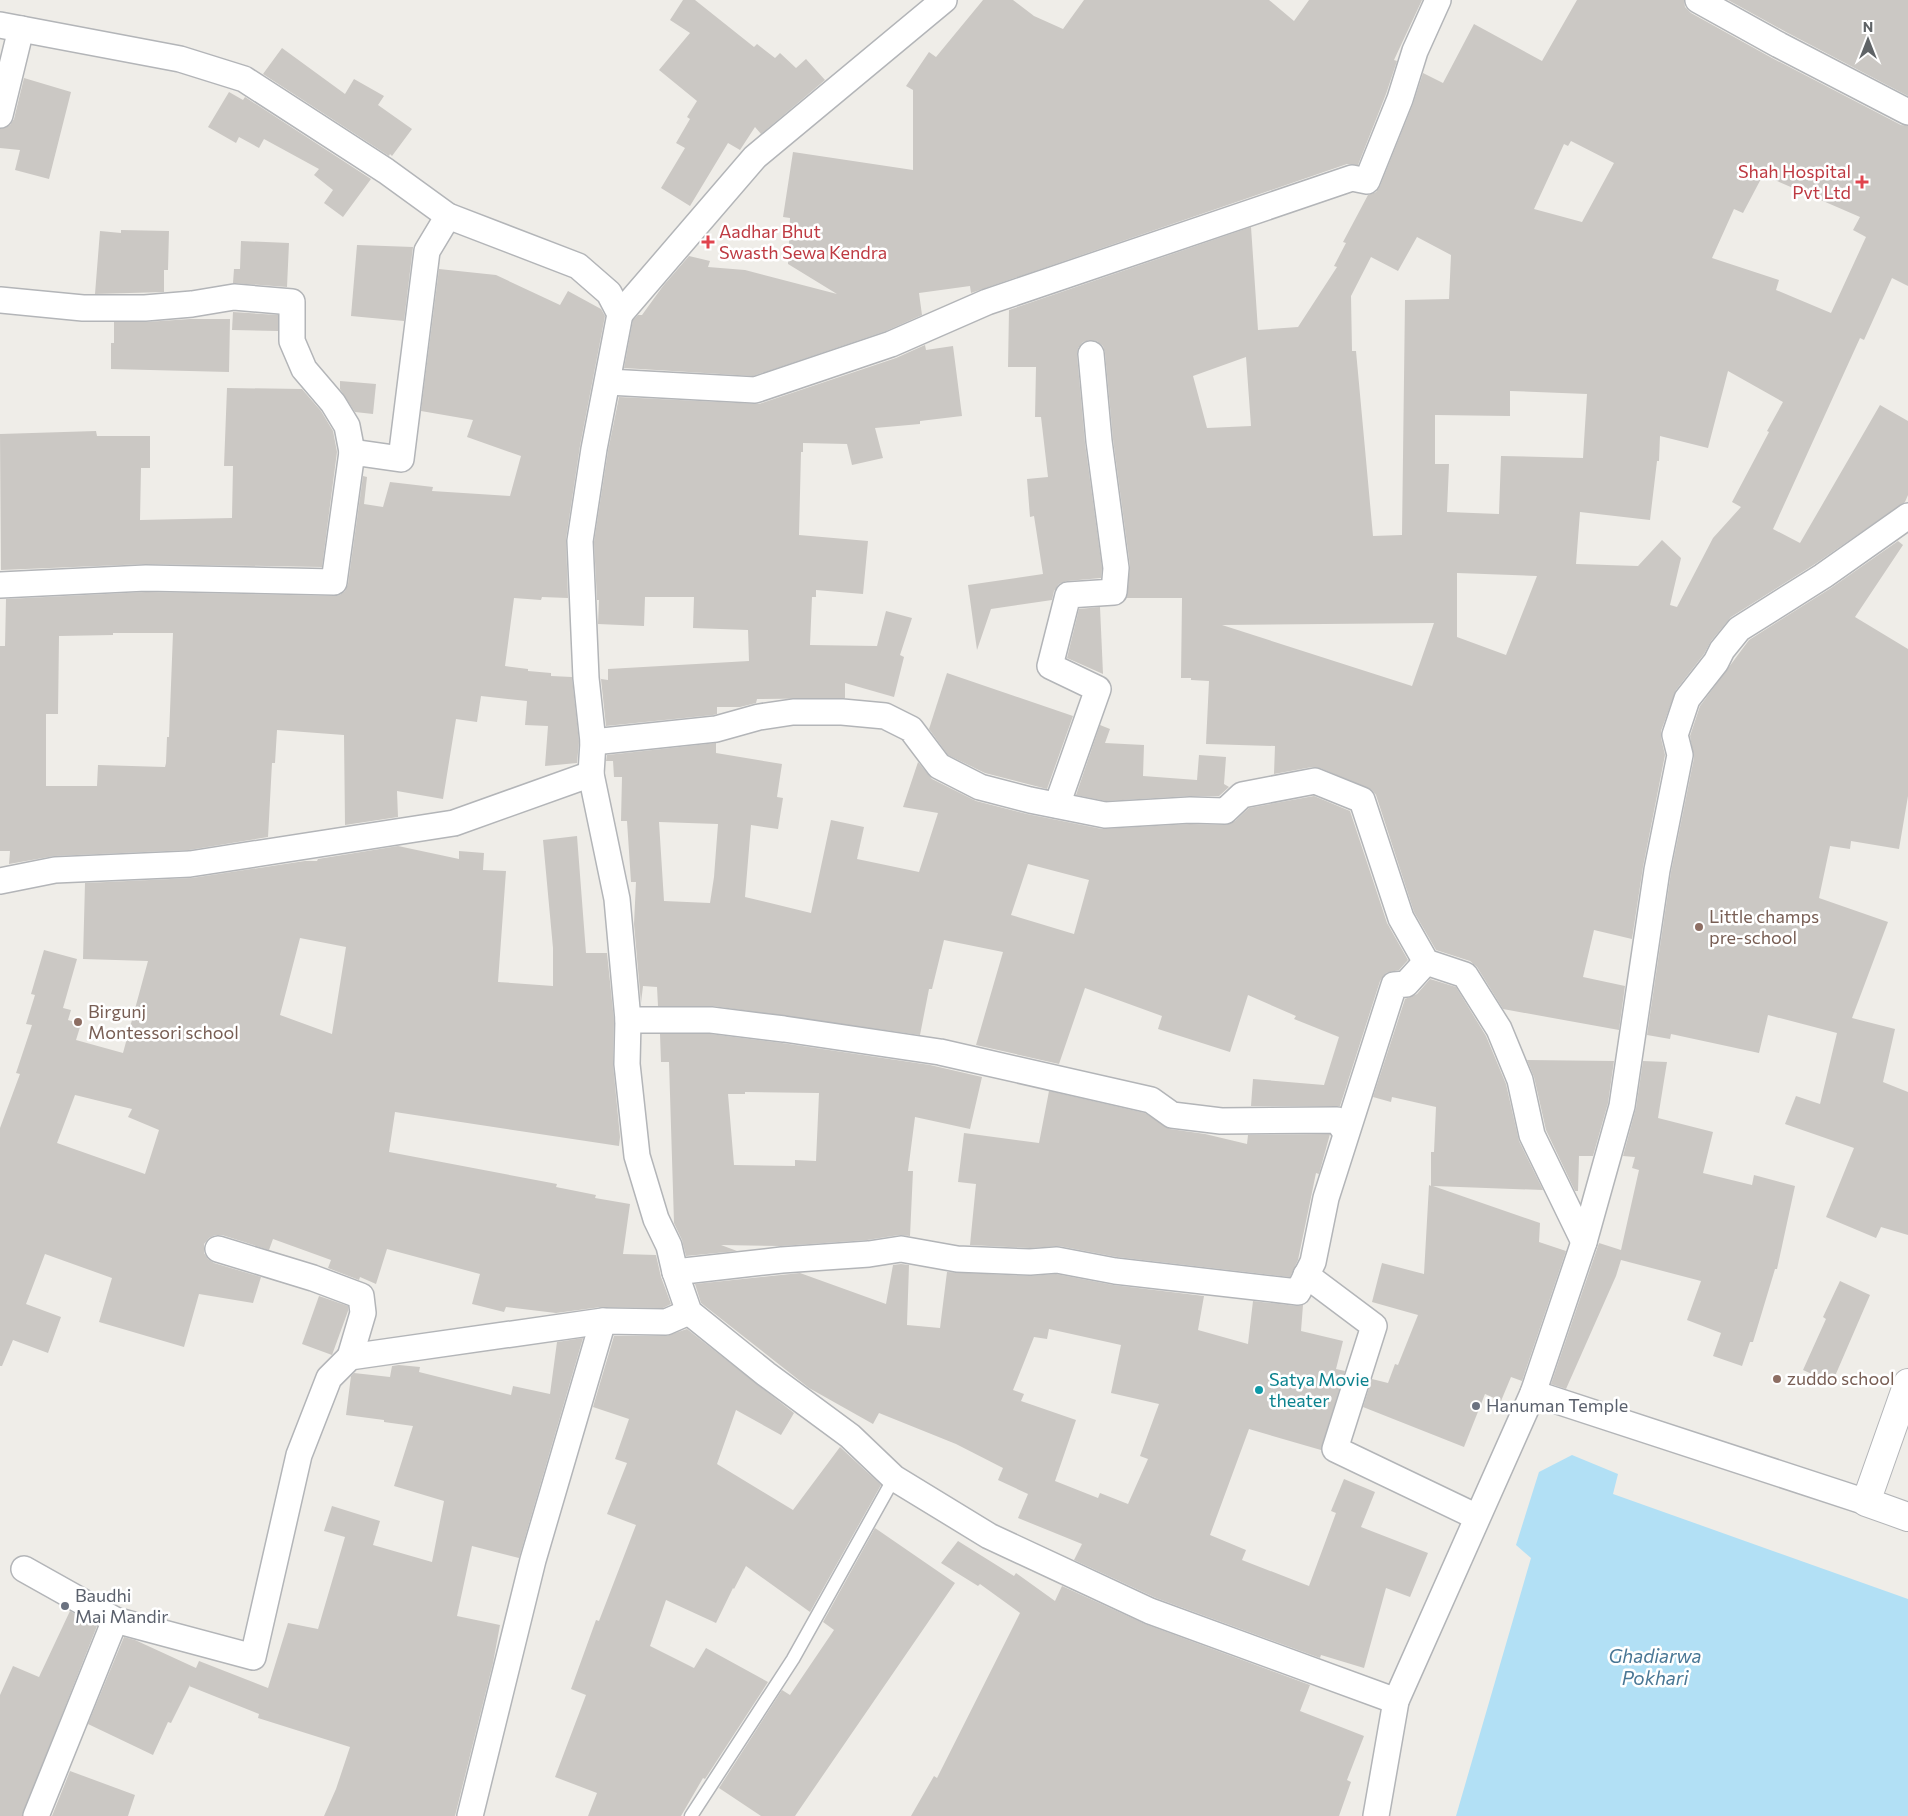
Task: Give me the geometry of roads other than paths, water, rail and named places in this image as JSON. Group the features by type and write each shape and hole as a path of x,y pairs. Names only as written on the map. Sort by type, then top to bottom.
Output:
{"street":[{"path":"944,0 755,157 620,314 594,450 580,541 586,678 593,742 591,774 617,898 628,1020 627,1064 637,1156 656,1219 669,1246 675,1272 689,1312 766,1374 850,1436 894,1478 989,1536 1150,1611 1396,1701"},
{"path":"608,382 755,390 891,344 987,302 1352,178 1367,181 1400,99 1415,51 1438,0"},
{"path":"1698,0 1778,46 1908,112"},
{"path":"0,115 10,27 180,59 244,79 386,171 448,216 578,266 609,293 620,314"},
{"path":"352,452 401,459 427,251 448,216"},
{"path":"0,300 82,308 145,308 192,304 234,297 292,302 292,341 304,369 332,403 347,426 352,452 334,582 146,578 0,585"},
{"path":"1057,805 1098,689 1050,666 1068,595 1114,592 1116,568 1099,441 1091,354"},
{"path":"1376,1816 1396,1701 1476,1517 1533,1393 1584,1242 1622,1106 1657,870 1680,754 1675,735 1687,699 1739,629 1823,576 1908,516"},
{"path":"593,742 716,729 759,717 793,712 842,712 885,716 911,729 939,766 980,787 1105,815 1190,810 1225,811 1242,796 1315,781 1362,800 1401,918 1426,962 1465,975 1499,1029 1520,1080 1532,1135 1584,1242"},
{"path":"0,881 55,870 190,864 454,823 591,774"},
{"path":"675,1272 782,1260 869,1254 901,1249 957,1258 1030,1262 1057,1260 1115,1271 1298,1292 1313,1262 1326,1198 1394,984 1406,984 1426,962"},
{"path":"628,1020 711,1020 940,1052 1151,1100 1172,1114 1221,1121 1337,1120 1346,1133"},
{"path":"24,1569 116,1620 253,1657 299,1455 329,1378 350,1358 363,1313 361,1296 313,1278 218,1249"},
{"path":"1306,1275 1374,1326 1335,1449 1476,1517"},
{"path":"350,1358 602,1321 666,1322 689,1312"},
{"path":"470,1816 533,1560 602,1321"},
{"path":"1866,1502 1908,1383"},
{"path":"1533,1393 1908,1517"},
{"path":"36,1816 116,1620"}],"lane":[{"path":"690,1816 793,1659 894,1478"}],"water":[{"name":"Ghadiarwa Pokhari","path":"1572,1455 1618,1474 1613,1494 1908,1599 1908,1816 1456,1816 1531,1558 1516,1545 1539,1472"}],"place":[{"name":"Shah Hospital Pvt Ltd","path":"1862,182"},
{"name":"Aadhar Bhut Swasth Sewa Kendra","path":"708,242"},
{"name":"Little champs pre-school","path":"1699,927"},
{"name":"Birgunj Montessori school","path":"78,1022"},
{"name":"zuddo school","path":"1777,1379"},
{"name":"Satya Movie theater","path":"1259,1390"},
{"name":"Hanuman Temple","path":"1476,1406"},
{"name":"Baudhi Mai Mandir","path":"65,1606"}]}
